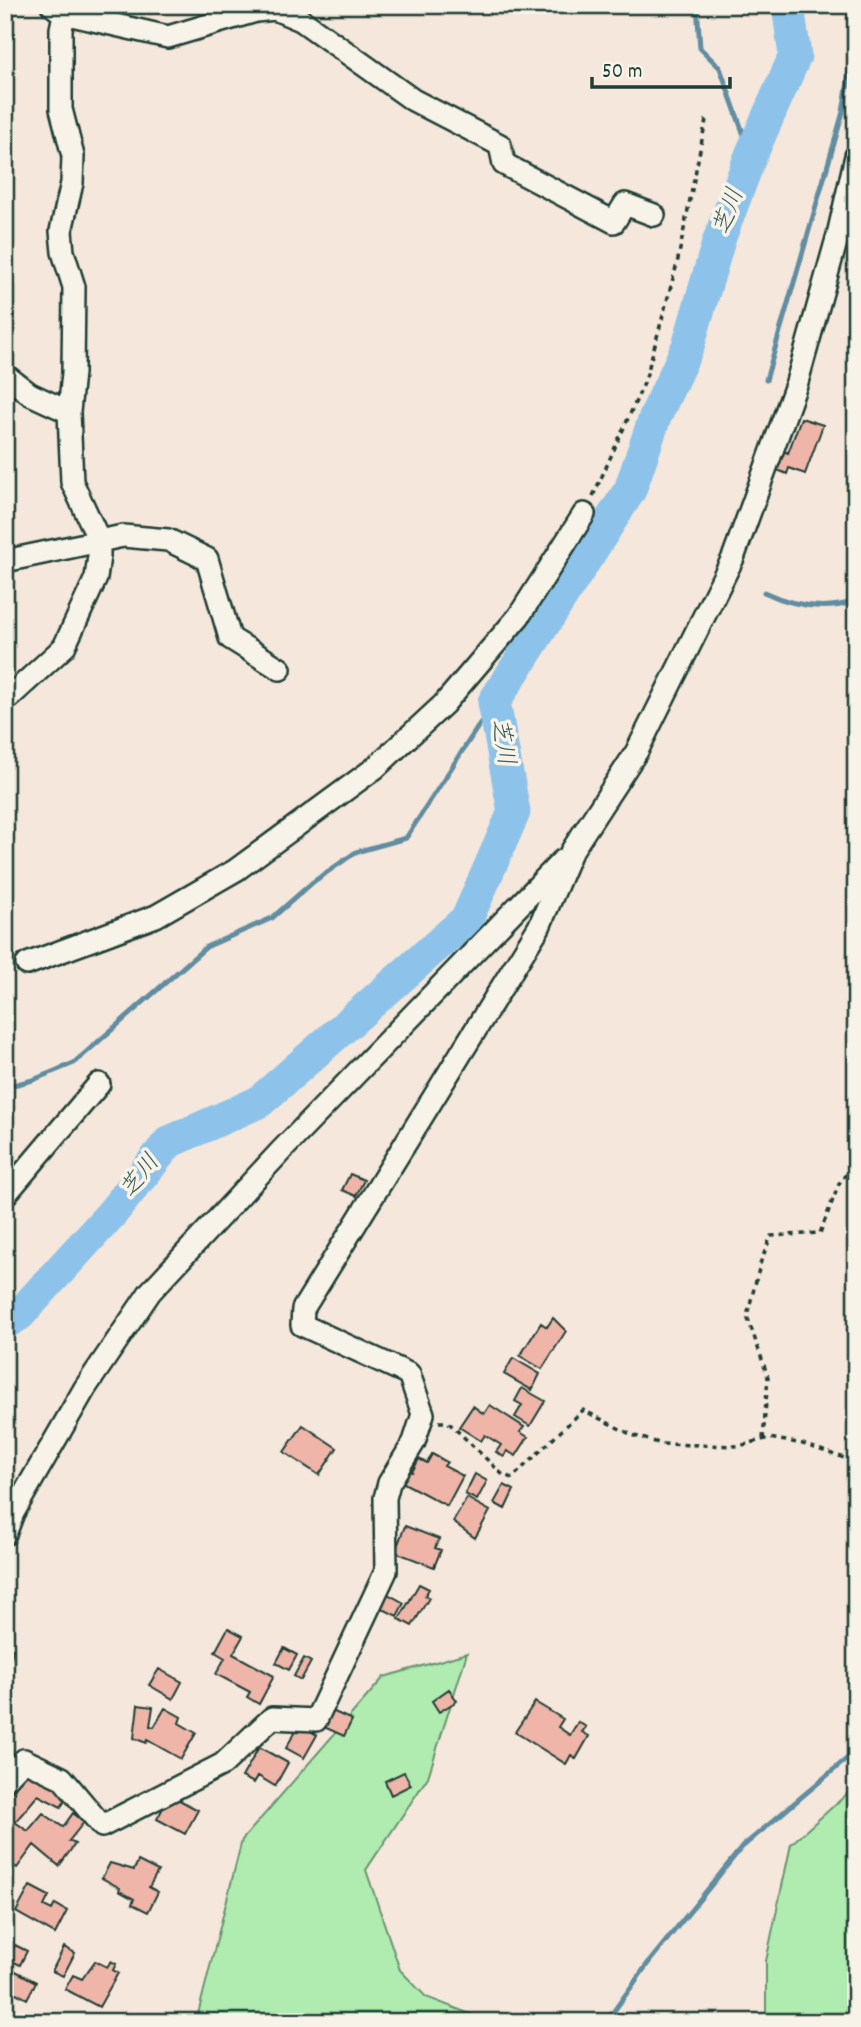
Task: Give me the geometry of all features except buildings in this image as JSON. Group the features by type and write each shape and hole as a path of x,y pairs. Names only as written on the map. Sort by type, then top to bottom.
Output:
{"street":[{"path":"5,701 64,647 96,578 99,540 72,482 69,412 73,373 74,287 63,252 61,231 72,183 73,156 61,109 60,8 168,37 256,11 275,9 301,20 413,100 500,145 504,164 614,222 625,204 654,215"},
{"path":"5,1780 24,1760 62,1778 102,1826 223,1764 272,1717 316,1720 386,1571 385,1498 390,1483 414,1442 423,1414 409,1374 302,1325 303,1309 539,927 571,852 637,751 733,558 797,382 838,235 856,156"},
{"path":"5,374 30,394 69,412"},
{"path":"27,964 156,916 236,870 375,768 444,704 519,616 584,514"},
{"path":"5,561 123,536 167,540 207,559 230,638 280,669"},
{"path":"5,1534 43,1458 85,1388 150,1292 243,1189 571,852"},
{"path":"5,1195 99,1084"}],"path":[{"path":"584,514 645,381 677,264 706,115"},
{"path":"763,1439 768,1377 747,1316 761,1261 771,1236 820,1233 841,1179 856,1167"},
{"path":"421,1422 448,1422 503,1475 512,1478 583,1410 632,1435 663,1444 739,1446 763,1439 803,1444 856,1462"}],"green space":[{"path":"467,1653 428,1777 366,1870 400,1970 426,1997 491,2022 196,2022 242,1840 384,1677"},
{"path":"856,1786 856,2022 766,2022 766,1961 791,1844"}],"waterway":[{"path":"697,5 700,48 720,68 751,155"},
{"name":"芝川","path":"5,1323 20,1314 112,1213 169,1142 259,1102 467,919 514,812 494,702 630,490 655,417 688,346 719,240 751,155 795,56 788,5"},
{"path":"766,380 843,112 856,33"},
{"path":"764,592 809,606 833,606 856,601"},
{"path":"5,1087 33,1080 74,1063 206,947 272,918 313,882 356,852 406,838 494,702"},
{"path":"606,2022 649,1962 742,1847 856,1751"}]}
